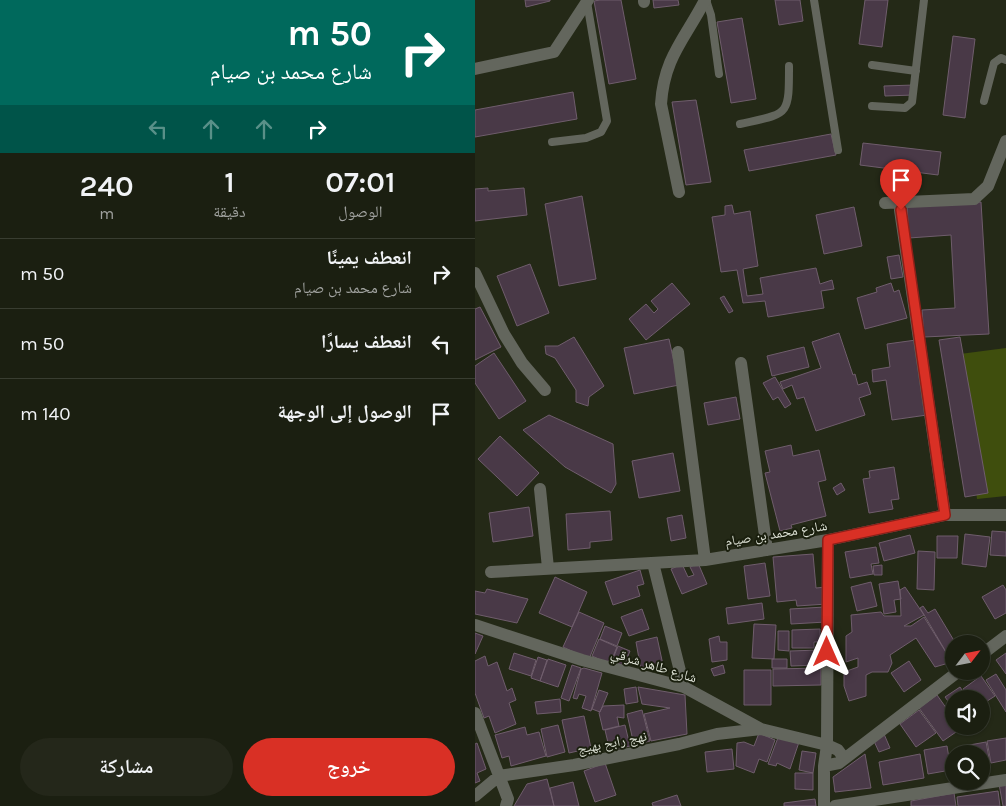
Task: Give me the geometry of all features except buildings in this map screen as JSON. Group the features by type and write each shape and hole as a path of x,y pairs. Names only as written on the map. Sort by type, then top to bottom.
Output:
{"street":[{"path":"679,192 661,104 662,89 665,70 706,0"},
{"path":"475,69 554,52 588,1"},
{"path":"885,203 974,199 988,186 1006,141"},
{"path":"901,210 945,515"},
{"path":"475,273 505,334 522,363 545,390"},
{"path":"678,352 705,560"},
{"path":"741,363 767,550"},
{"path":"540,489 548,568"},
{"name":"شارع محمد بن صيام","path":"491,572 705,560 828,540 945,515 1006,515"},
{"path":"824,806 824,766 827,745 828,540"},
{"path":"653,563 684,687"},
{"name":"شارع طاهر شرقي","path":"475,625 582,660 684,687 761,728 827,745 836,749 844,758"},
{"path":"990,648 1006,636"},
{"path":"824,766 836,765 947,680"},
{"path":"475,713 508,799 506,806"},
{"name":"نهج رابح بهيج","path":"499,776 575,765 679,744 717,734 761,728"},
{"path":"475,796 499,776"},
{"path":"835,806 1006,780"}],"lane":[{"path":"706,0 719,74"},
{"path":"814,0 839,150"},
{"path":"872,106 905,108 912,102 924,0"},
{"path":"552,142 586,138 601,132 607,121 588,1"},
{"path":"984,101 994,63 1001,58 1006,60"},
{"path":"872,65 917,71"},
{"path":"741,124 778,116 785,109 789,100 789,66"}],"green space":[{"path":"1006,348 1006,496 977,499 960,354"}],"route":[{"path":"827,652 828,540 945,515 901,210"}]}
